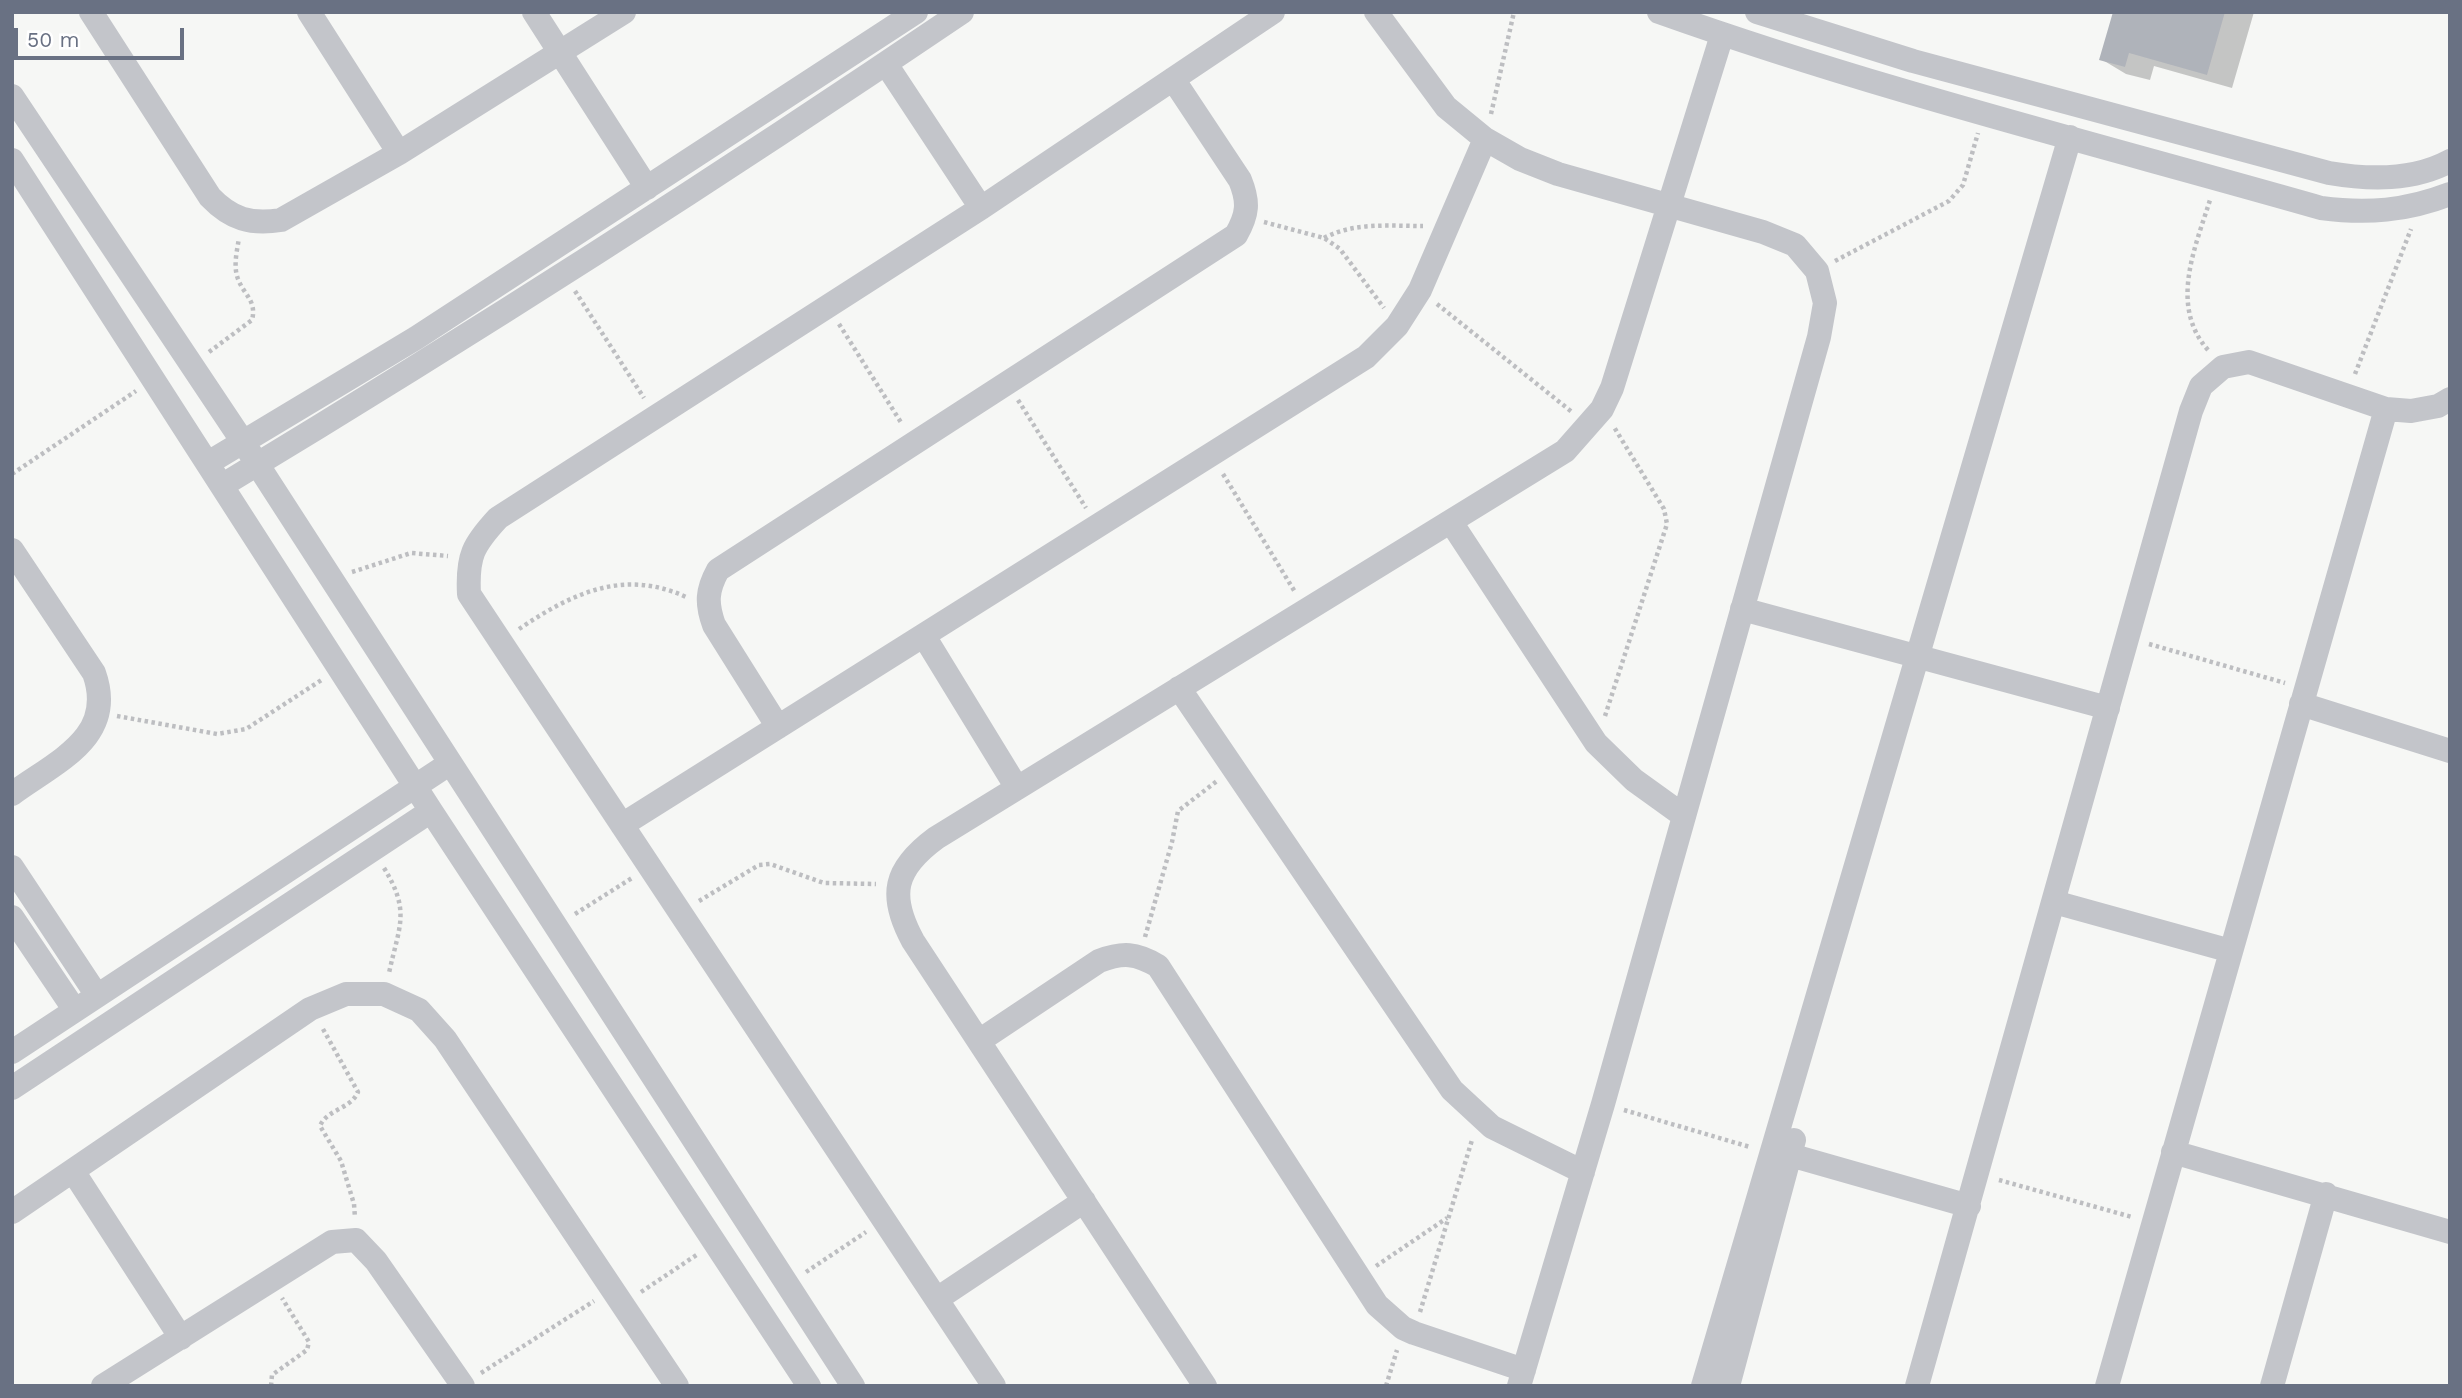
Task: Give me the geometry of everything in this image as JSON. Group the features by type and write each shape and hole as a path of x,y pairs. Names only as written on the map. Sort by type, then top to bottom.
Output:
{"street":[{"path":"91,12 210,197 224,211 241,220 261,223 281,220 399,152 624,12"},
{"path":"309,12 399,152"},
{"path":"534,12 647,188"},
{"path":"208,463 416,338 916,12"},
{"path":"223,485 431,359 796,125 962,12"},
{"path":"994,1386 469,594 468,566 477,540 498,518 981,208 1273,12"},
{"path":"979,1041 1099,961 1119,953 1140,955 1158,966 1377,1305 1409,1331 1522,1378 1603,1104 1819,337 1825,303 1816,271 1795,245 1763,232 1558,174 1520,159 1485,139 1446,107 1376,12"},
{"path":"1659,12 1722,35 1904,89 2321,208 2354,212 2387,211 2420,205 2450,194"},
{"path":"1757,12 1913,61 2329,173 2358,178 2387,178 2448,168"},
{"path":"1205,1386 898,914 898,884 911,856 1565,451 1596,417 1620,363 1722,35"},
{"path":"1904,89 1913,61"},
{"path":"886,64 981,208"},
{"path":"778,727 714,625 707,607 708,587 718,570 1236,235 1246,218 1247,198 1240,180 1173,79"},
{"path":"12,96 243,442 853,1386"},
{"path":"780,103 796,125"},
{"path":"622,825 1366,357 1397,326 1420,290 1485,139"},
{"path":"1703,1386 1781,1154 2078,139"},
{"path":"12,160 341,667 431,811 550,988 809,1386"},
{"path":"1917,1386 2191,411 2201,386 2222,367 2249,362 2386,409 2411,411 2438,406 2450,399"},
{"path":"2107,1386 2386,409"},
{"path":"1451,522 1596,743 1633,780 1684,816"},
{"path":"12,550 94,673 101,692 100,713 92,733 12,794"},
{"path":"1742,609 2108,708"},
{"path":"924,636 1017,788"},
{"path":"1179,688 1452,1090 1479,1118 1510,1137 1583,1172"},
{"path":"2304,696 2450,751"},
{"path":"12,1052 96,994 449,764"},
{"path":"12,1088 431,811"},
{"path":"12,867 96,994"},
{"path":"2054,902 2231,951"},
{"path":"12,916 74,1009"},
{"path":"550,988 582,967"},
{"path":"12,1212 310,1009 346,994 384,994 419,1010 445,1039 677,1386"},
{"path":"2173,1152 2326,1194 2450,1232"},
{"path":"1781,1154 1969,1206"},
{"path":"1728,1386 1781,1154"},
{"path":"73,1171 180,1338"},
{"path":"2272,1386 2326,1194"},
{"path":"937,1299 1084,1201"},
{"path":"103,1386 271,1283 332,1242 356,1240 376,1261 462,1385"}],"path":[{"path":"1485,139 1514,12"},
{"path":"1816,271 1949,201 1957,194 1963,185 1984,112"},
{"path":"2216,178 2187,281 2189,313 2201,343 2222,367"},
{"path":"2346,395 2420,205"},
{"path":"1246,218 1324,238 1340,249 1397,326"},
{"path":"190,363 246,327 252,320 253,302 237,277 235,267 241,220"},
{"path":"1324,238 1340,229 1359,227 1449,226"},
{"path":"564,273 655,417"},
{"path":"1420,290 1596,417 1664,509 1667,524 1596,743"},
{"path":"828,306 914,442"},
{"path":"12,474 154,379"},
{"path":"1007,382 1097,527"},
{"path":"1212,455 1306,611"},
{"path":"331,580 411,552 450,557 468,566"},
{"path":"500,641 561,601 597,588 635,584 673,591 707,607"},
{"path":"2128,638 2304,696"},
{"path":"100,713 217,734 232,734 246,729 341,667"},
{"path":"1140,955 1172,842 1178,811 1234,769"},
{"path":"373,849 401,899 401,914 384,994"},
{"path":"680,912 759,865 770,864 838,885 898,884"},
{"path":"556,926 650,867"},
{"path":"310,1009 358,1092 355,1100 328,1116 320,1126 341,1161 347,1180 354,1204 356,1240"},
{"path":"1603,1104 1781,1154"},
{"path":"1386,1385 1409,1331 1479,1118"},
{"path":"1978,1174 2153,1223"},
{"path":"1360,1277 1447,1217"},
{"path":"788,1285 884,1220"},
{"path":"462,1385 716,1242"},
{"path":"271,1283 309,1342 307,1350 272,1375 271,1386"}],"building":[{"path":"2113,12 2225,12 2207,75 2129,53 2125,67 2099,60"}]}
